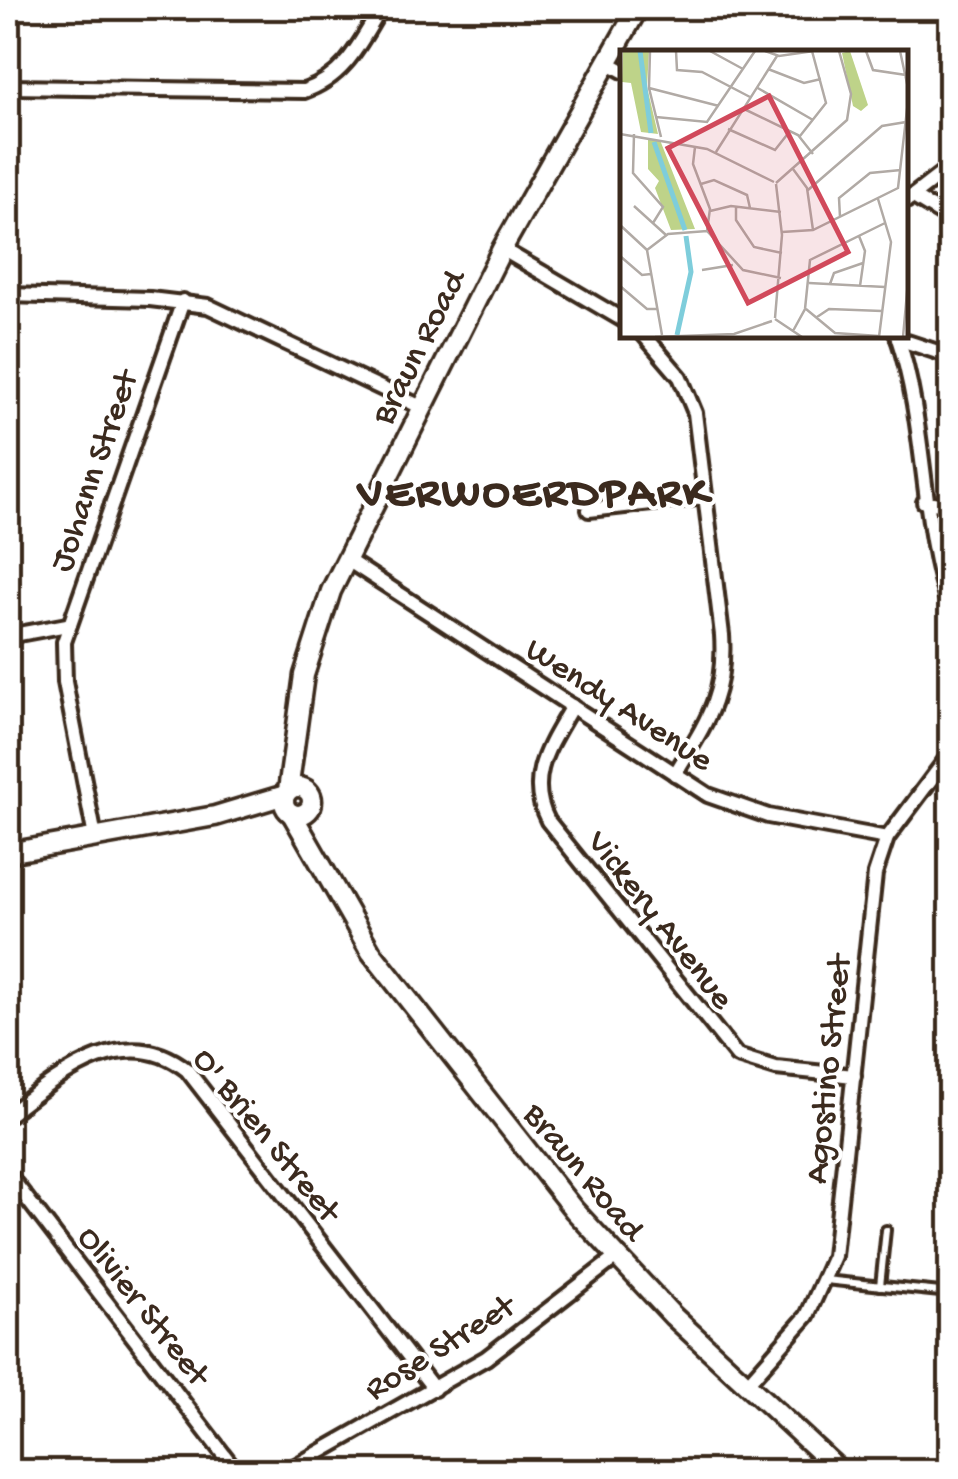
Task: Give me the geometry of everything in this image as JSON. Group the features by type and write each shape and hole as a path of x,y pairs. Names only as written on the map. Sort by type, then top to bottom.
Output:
{"street":[{"path":"8,87 304,91 332,79 344,68 381,8"},
{"name":"Braun Road","path":"622,50 638,8"},
{"name":"Braun Road","path":"615,67 502,250 346,559 310,648 292,805 325,873 371,952 614,1258 841,1472"},
{"path":"950,166 909,198 950,219"},
{"path":"502,250 620,318"},
{"path":"8,296 182,301 238,316 421,406"},
{"name":"Johann Street","path":"95,837 65,682 67,625 182,301"},
{"path":"647,338 671,363 691,398 724,670 716,705 675,774"},
{"path":"898,338 924,502 950,610"},
{"path":"901,338 950,356"},
{"path":"590,510 705,497"},
{"path":"924,502 950,506"},
{"name":"Wendy Avenue","path":"346,559 726,804 888,838"},
{"path":"8,636 67,625"},
{"name":"Vickery Avenue","path":"572,706 536,778 540,806 548,821 738,1056 776,1068 854,1076"},
{"name":"Braun Road","path":"292,805 296,787 308,791 298,733"},
{"name":"Agostino Street","path":"747,1384 793,1336 825,1280 840,1228 875,874 888,838 950,754"},
{"path":"8,853 292,805"},
{"name":"O' Brien Street","path":"8,1115 64,1072 98,1057 146,1050 174,1060 187,1070 434,1389"},
{"name":"Olivier Street","path":"8,1174 237,1472"},
{"name":"Rose Street","path":"285,1472 486,1358 614,1258"}],"lane":[{"path":"880,1286 886,1230"},
{"path":"825,1280 950,1294"}],"district":[{"name":"VERWOERDPARK","path":"534,488"}]}
